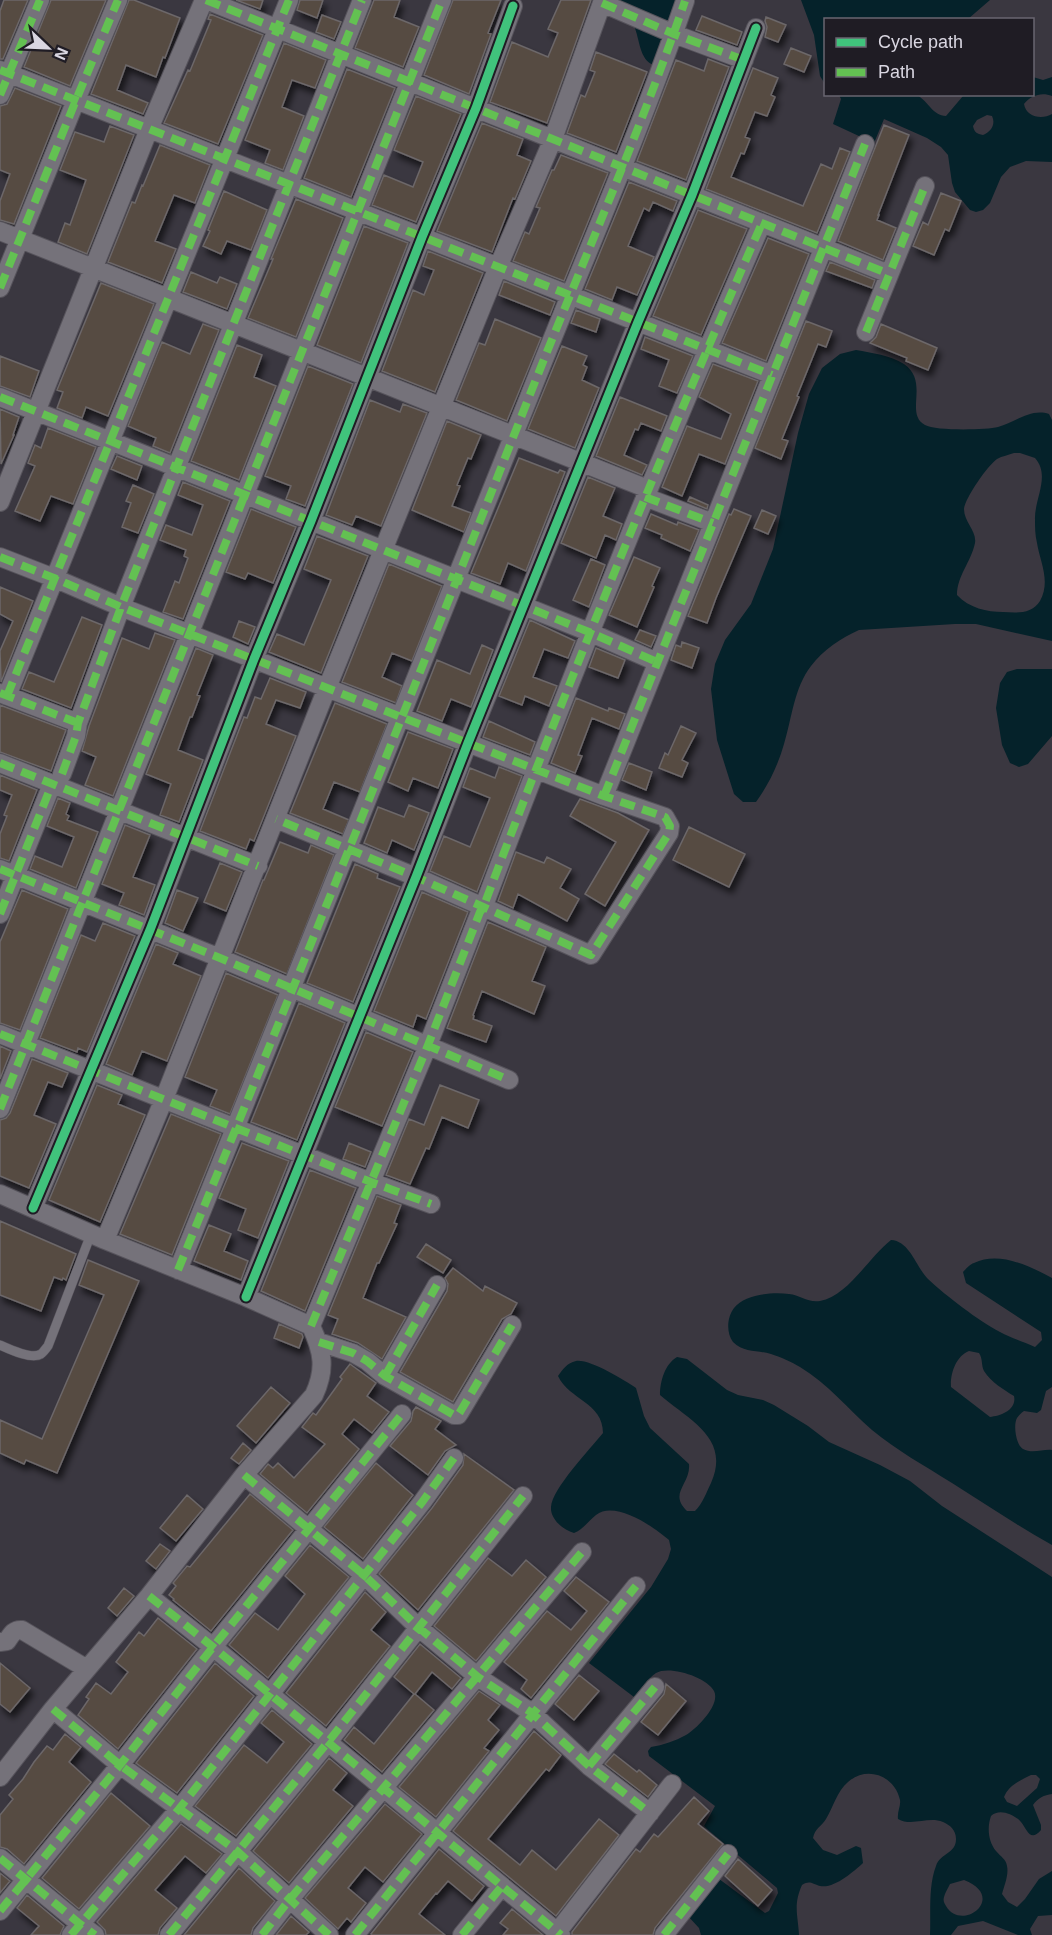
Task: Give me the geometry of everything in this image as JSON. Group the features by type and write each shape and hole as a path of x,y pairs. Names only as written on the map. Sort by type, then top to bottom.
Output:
{"street":[{"path":"0,95 4,71 40,0"},
{"path":"0,288 118,0"},
{"path":"0,502 149,129 205,0 890,274"},
{"path":"78,723 4,694 54,578 289,0"},
{"path":"0,914 8,872 57,779 76,736 78,723 121,607 362,0"},
{"path":"0,1108 442,0"},
{"path":"178,1269 350,849 569,295 623,167 685,1"},
{"path":"98,1238 164,1099 327,688 552,139 603,2 674,34 744,60"},
{"path":"33,1208 150,930 254,659 311,521 422,237 476,108 513,6"},
{"path":"246,1297 638,322 692,195 756,28"},
{"path":"4,71 772,375"},
{"path":"604,796 865,144"},
{"path":"866,332 925,186"},
{"path":"0,1777 53,1709 149,1596 244,1475 314,1395 321,1380 323,1366 315,1334 371,1182 483,908 589,632 762,223"},
{"path":"0,231 582,462 713,523"},
{"path":"0,397 589,632 657,662"},
{"path":"0,557 401,717 604,796 665,817 670,826 669,832 591,956 416,877 276,819"},
{"path":"0,763 57,779 119,810 258,866"},
{"path":"8,872 220,958 509,1080"},
{"path":"0,1034 431,1204"},
{"path":"0,1194 98,1238 246,1297 353,1353 385,1376 454,1415 458,1415 512,1325"},
{"path":"385,1376 437,1285"},
{"path":"0,1911 402,1414"},
{"path":"0,1858 26,1879 82,1932 423,1501 454,1458"},
{"path":"244,1475 364,1575 418,1627 478,1677 532,1713 590,1766 650,1813"},
{"path":"169,1935 328,1742 523,1496"},
{"path":"262,1935 582,1552"},
{"path":"355,1935 636,1586"},
{"path":"149,1596 438,1832 558,1934 672,1784"},
{"path":"0,1642 7,1641 14,1632 22,1630 87,1669"},
{"path":"590,1766 655,1687"},
{"path":"53,1709 120,1765 237,1851 329,1935"},
{"path":"664,1935 728,1854"},
{"path":"462,1935 502,1886"}],"lane":[{"path":"0,1345 18,1353 35,1356 41,1354 48,1346 98,1238"}],"water":[{"path":"620,0 685,0 654,65 645,59 634,26"},
{"path":"801,0 990,0 969,18 824,18 824,82 820,76 814,35"},
{"path":"1034,77 1043,80 1052,77 1052,96 1037,95 1024,104 1028,112 1035,116 1044,117 1052,114 1052,162 1026,161 1010,167 1001,177 990,203 983,210 976,212 970,210 955,192 948,155 941,147 927,138 884,119 874,143 833,124 841,99 840,96 918,96 938,114 946,116 963,96 1034,96","holes":["987,115 992,116 993,122 986,134 979,134 974,130 973,126 977,120"]},
{"path":"856,350 887,356 904,364 912,371 915,380 919,420 931,427 992,428 1030,414 1049,414 1052,420 1052,641 976,624 859,630 852,633 827,650 805,675 797,693 784,744 773,774 756,802 743,802 734,794 717,740 711,689 715,664 725,640 751,604 773,549 798,433 809,394 822,368 840,354","holes":["1020,453 1035,458 1042,472 1035,525 1045,586 1037,605 1024,612 985,610 967,603 957,595 959,582 975,543 974,534 966,518 965,504 993,462 1003,456"]},
{"path":"1017,669 1052,669 1052,736 1028,764 1019,767 1010,763 1002,745 996,708 1000,683 1007,672"},
{"path":"891,1240 898,1241 912,1255 928,1279 953,1300 992,1327 1035,1347 1042,1340 1041,1332 966,1283 963,1272 973,1264 984,1260 1004,1259 1052,1278 1052,1387 1046,1391 1041,1410 1037,1413 1024,1411 1017,1418 1015,1425 1017,1439 1023,1449 1052,1450 1052,1545 891,1444 872,1430 820,1381 800,1367 771,1354 742,1348 733,1342 728,1325 734,1308 739,1303 759,1295 775,1293 816,1301 830,1298 849,1284","holes":["969,1351 979,1353 987,1375 1014,1396 1011,1409 999,1415 990,1417 951,1387 957,1361"]},
{"path":"677,1357 687,1359 727,1390 774,1405 829,1442 910,1481 942,1506 1052,1577 1052,1794 1041,1797 1033,1805 1041,1825 1041,1830 1037,1834 1029,1834 1018,1819 1006,1813 998,1812 991,1816 989,1825 991,1843 1006,1864 1007,1877 1002,1894 1008,1902 1017,1907 1039,1879 1052,1871 1052,1915 1038,1916 1030,1929 1032,1935 1018,1935 983,1921 958,1926 951,1935 930,1935 933,1874 941,1858 953,1848 955,1833 948,1825 937,1820 909,1822 898,1819 900,1800 897,1792 886,1779 871,1774 855,1777 844,1786 813,1838 823,1850 837,1855 856,1846 861,1848 863,1863 843,1879 831,1885 820,1886 809,1883 802,1885 797,1904 799,1935 701,1935 699,1928 687,1915 715,1876 765,1913 769,1911 778,1893 777,1888 704,1826 715,1806 649,1756 648,1751 651,1747 682,1737 701,1722 714,1703 714,1691 710,1686 696,1677 678,1671 662,1671 650,1678 634,1697 589,1663 651,1587 668,1559 671,1549 669,1540 644,1522 613,1511 604,1511 596,1515 574,1533 558,1523 551,1511 553,1499 564,1480 603,1433 598,1414 570,1391 558,1376 568,1365 576,1361 590,1363 636,1388 650,1428 689,1464 689,1471 680,1493 682,1505 687,1511 695,1511 698,1508 711,1483 716,1467 716,1454 704,1432 660,1395 664,1373","holes":["1031,1775 1036,1775 1040,1779 1037,1788 1017,1806 1007,1802 1004,1797 1009,1789","964,1880 977,1887 982,1895 982,1903 978,1909 962,1916 953,1913 944,1900 950,1884"]}],"building":[{"path":"4,0 28,0 3,59 0,59 0,11"},
{"path":"51,0 106,0 70,86 24,67"},
{"path":"129,0 180,18 156,77 126,65 117,90 148,103 143,114 91,94"},
{"path":"236,0 263,0 260,9"},
{"path":"300,0 323,0 317,18 297,10"},
{"path":"374,0 400,0 394,17 419,27 403,67 355,48"},
{"path":"453,0 501,0 469,94 424,75"},
{"path":"561,0 591,0 547,123 490,102 512,42 548,57 558,33 548,29"},
{"path":"210,14 263,35 218,144 164,123 188,70 190,71 211,20 208,19"},
{"path":"322,15 341,22 334,39 316,32"},
{"path":"702,16 742,32 737,45 696,30"},
{"path":"766,17 786,25 778,42 765,37"},
{"path":"284,43 326,60 315,88 292,80 282,107 304,116 283,170 265,163 270,150 245,140"},
{"path":"791,48 811,56 804,72 784,64"},
{"path":"596,52 647,72 616,152 567,133 581,95 585,97 595,72 590,70"},
{"path":"708,59 729,67 686,180 637,161 676,60 704,71"},
{"path":"753,68 778,78 771,95 775,97 767,116 755,112 745,137 750,139 731,177 803,206 821,164 832,169 840,148 850,152 817,233 706,189"},
{"path":"347,69 395,88 351,197 304,178"},
{"path":"15,88 61,106 14,224 0,220 0,201 10,174 0,170 0,106 7,104"},
{"path":"416,96 461,114 416,222 372,205 384,175 413,187 423,162 394,150"},
{"path":"482,123 523,139 517,155 531,161 515,199 513,198 492,252 437,231"},
{"path":"884,125 909,135 878,215 877,220 896,228 883,260 838,241"},
{"path":"110,126 134,135 87,254 58,242 65,223 70,225 86,180 60,170 75,132 104,142"},
{"path":"160,145 210,165 195,203 174,195 155,241 176,249 162,283 108,262 132,202 135,203"},
{"path":"561,155 608,173 564,281 513,261 525,232 529,234 540,208 536,207"},
{"path":"629,182 677,201 673,211 653,202 649,211 644,208 628,246 654,257 637,295 617,287 612,300 585,289"},
{"path":"224,191 267,210 251,250 227,241 221,254 203,246"},
{"path":"941,193 961,201 949,231 945,229 934,255 913,246 923,222 928,225"},
{"path":"296,199 343,218 296,337 248,318"},
{"path":"698,210 747,229 701,335 653,316"},
{"path":"364,226 408,243 361,363 317,345"},
{"path":"768,238 809,254 766,361 722,343"},
{"path":"428,251 483,273 435,392 382,371 413,290 424,295 434,270 423,266"},
{"path":"830,262 875,280 872,288 826,271"},
{"path":"191,272 217,283 220,277 237,284 227,309 183,292"},
{"path":"504,281 555,302 550,315 499,295"},
{"path":"101,283 154,304 108,416 86,407 82,418 57,408 63,392 57,390"},
{"path":"576,310 600,319 596,332 571,323"},
{"path":"495,319 541,338 507,421 456,400 479,343 485,345"},
{"path":"806,321 832,331 826,347 818,344 797,396 799,397 782,439 788,441 781,459 755,448"},
{"path":"203,324 219,330 170,453 153,446 156,438 128,426 162,342 190,354"},
{"path":"881,324 937,348 928,370 906,361 907,358 870,343 876,337"},
{"path":"645,337 693,356 677,393 659,386 669,360 641,349"},
{"path":"237,345 262,355 254,377 276,386 239,480 191,461"},
{"path":"562,346 587,356 583,365 587,367 582,380 599,388 575,448 528,429"},
{"path":"0,356 39,371 30,397 0,386"},
{"path":"713,364 758,381 725,464 699,454 682,496 662,487 687,426 721,439 731,414 699,397"},
{"path":"308,366 353,384 305,506 286,499 291,486 265,476"},
{"path":"620,397 667,416 661,431 641,423 638,430 635,429 624,455 647,465 642,475 596,456"},
{"path":"370,400 400,412 403,404 427,413 381,526 356,516 352,525 326,515"},
{"path":"0,409 19,417 1,464"},
{"path":"447,421 481,435 471,459 468,458 457,485 460,486 452,506 471,513 464,532 412,510"},
{"path":"48,428 96,447 73,504 51,496 40,521 15,511 35,466 28,463 35,445 41,448"},
{"path":"117,456 142,466 137,480 111,469"},
{"path":"519,458 558,473 560,470 565,472 526,571 508,563 500,584 471,573"},
{"path":"588,477 615,488 603,516 622,524 616,540 605,535 596,558 561,543"},
{"path":"183,482 230,501 183,619 163,612 175,581 179,583 188,558 184,556 186,550 160,540 166,525 192,535 203,505 178,495"},
{"path":"133,485 154,494 138,533 122,527 131,503 126,501"},
{"path":"690,497 708,505 707,509 688,501"},
{"path":"251,509 296,527 273,583 248,573 245,579 226,572"},
{"path":"734,509 751,516 707,623 688,616 729,514 731,515"},
{"path":"762,510 776,516 768,534 754,528"},
{"path":"651,514 677,525 678,522 699,530 690,551 645,528"},
{"path":"317,536 368,556 321,673 269,652 277,634 304,645 331,580 304,569"},
{"path":"634,557 660,568 637,627 609,615"},
{"path":"591,559 605,565 589,607 573,600"},
{"path":"389,564 442,586 412,661 392,653 382,677 402,686 396,703 342,682"},
{"path":"0,587 33,601 1,682 0,651 13,621 0,614"},
{"path":"82,617 102,625 71,708 22,689 29,672 54,682"},
{"path":"530,620 575,641 568,658 544,649 533,677 557,686 549,706 525,696 522,705 499,696"},
{"path":"239,621 255,627 248,644 233,637"},
{"path":"640,630 656,636 651,647 635,640"},
{"path":"155,633 175,640 113,796 85,785 96,757 82,751 122,638 149,649"},
{"path":"682,642 699,648 692,668 671,660 676,645 681,647"},
{"path":"482,645 493,650 471,707 451,699 442,721 417,711 437,660 470,674"},
{"path":"196,648 213,655 197,695 200,696 178,750 203,760 179,822 160,815 171,784 146,774"},
{"path":"596,648 625,660 618,678 589,667"},
{"path":"270,678 306,692 300,708 276,700 266,724 296,736 254,841 250,839 246,849 200,831 244,717 247,718 255,697 261,699"},
{"path":"576,698 608,711 609,708 625,714 619,729 592,718 578,755 582,756 575,773 551,763"},
{"path":"335,703 387,724 360,792 334,782 323,809 349,820 343,834 290,813"},
{"path":"0,705 66,730 51,771 0,752"},
{"path":"489,721 535,742 530,755 483,737"},
{"path":"681,726 696,733 682,760 688,763 682,777 659,768 665,753 668,755"},
{"path":"408,732 453,749 438,788 413,778 408,791 388,782"},
{"path":"629,763 652,772 646,790 622,780"},
{"path":"499,767 522,776 477,892 430,871 444,836 470,847 490,798 463,787 470,768 495,778"},
{"path":"0,775 37,790 9,861 0,858 0,834 12,795 0,790"},
{"path":"58,798 70,803 66,814 69,816 67,820 98,832 76,888 30,869 35,856 62,867 74,837 47,826"},
{"path":"580,799 618,813 649,830 605,906 585,894 616,842 570,816"},
{"path":"409,805 429,813 414,850 392,840 387,853 364,843 378,807 404,817"},
{"path":"125,825 150,835 133,877 155,885 144,915 119,905 124,893 102,884"},
{"path":"689,827 745,854 729,887 673,860"},
{"path":"280,842 308,853 311,845 334,855 287,974 235,952"},
{"path":"516,852 544,863 547,857 571,869 560,888 579,899 567,921 518,894 513,908 498,901"},
{"path":"220,863 242,872 226,911 204,902"},
{"path":"355,864 378,874 377,878 400,887 353,1002 307,983"},
{"path":"22,890 68,909 20,1030 0,1023 0,942"},
{"path":"177,890 198,898 183,931 165,923"},
{"path":"422,892 468,912 426,1019 417,1015 413,1027 374,1011"},
{"path":"488,922 546,947 532,981 545,986 534,1014 482,991 473,1019 492,1026 486,1042 447,1028"},
{"path":"103,923 135,936 87,1052 78,1048 77,1052 40,1038 81,935 95,941"},
{"path":"156,944 178,953 173,964 201,976 167,1061 142,1051 132,1075 106,1064"},
{"path":"226,973 278,995 230,1114 210,1106 217,1090 185,1077"},
{"path":"299,1003 345,1023 297,1140 251,1122"},
{"path":"366,1032 413,1052 382,1126 335,1107"},
{"path":"0,1046 11,1051 0,1079"},
{"path":"32,1059 68,1073 62,1087 48,1082 34,1115 56,1124 29,1188 0,1176 0,1120 6,1118 10,1113"},
{"path":"97,1085 122,1095 118,1104 145,1115 100,1222 49,1200"},
{"path":"440,1085 479,1100 468,1128 442,1117 429,1149 426,1148 410,1184 386,1175 409,1119 424,1125"},
{"path":"171,1114 221,1134 172,1255 120,1234"},
{"path":"242,1143 289,1161 258,1238 238,1230 246,1209 219,1198"},
{"path":"349,1143 371,1152 365,1167 343,1159"},
{"path":"310,1170 356,1188 305,1311 261,1291"},
{"path":"377,1196 401,1205 394,1223 397,1224 377,1263 363,1298 406,1317 382,1359 358,1343 332,1334 338,1319 328,1315"},
{"path":"0,1221 76,1254 66,1280 54,1277 41,1311 0,1295"},
{"path":"209,1225 231,1234 224,1251 248,1261 241,1280 194,1261"},
{"path":"426,1244 451,1260 443,1273 417,1257"},
{"path":"88,1260 139,1281 57,1473 26,1460 24,1464 0,1453 0,1420 42,1439 104,1295 79,1285"},
{"path":"453,1268 483,1291 485,1286 517,1303 511,1314 502,1319 453,1402 400,1372 447,1291 448,1284 445,1278"},
{"path":"279,1324 302,1334 299,1348 274,1338"},
{"path":"350,1364 376,1383 367,1396 389,1412 372,1433 354,1419 342,1434 359,1449 307,1513 260,1474 268,1464 273,1468 278,1463 294,1478 325,1444 302,1427 313,1413 316,1415"},
{"path":"271,1387 290,1403 256,1443 237,1426"},
{"path":"416,1407 441,1421 435,1429 456,1445 445,1451 428,1475 390,1446 411,1421"},
{"path":"243,1443 251,1450 239,1464 231,1458"},
{"path":"464,1454 514,1490 418,1610 379,1574 463,1465"},
{"path":"376,1463 413,1495 363,1559 324,1527"},
{"path":"250,1494 293,1530 211,1631 169,1595 176,1586 173,1583 187,1566 190,1567"},
{"path":"187,1495 203,1509 176,1541 160,1528"},
{"path":"160,1544 170,1551 156,1569 146,1561"},
{"path":"310,1545 349,1577 268,1678 229,1645 255,1613 278,1630 305,1594 285,1576"},
{"path":"488,1558 512,1576 526,1560 546,1577 476,1661 434,1626"},
{"path":"576,1577 609,1602 531,1698 521,1689 527,1680 504,1662 547,1611 571,1630 587,1611 564,1591"},
{"path":"124,1588 134,1596 117,1616 108,1608"},
{"path":"365,1592 386,1612 371,1630 390,1646 326,1726 286,1693"},
{"path":"158,1618 197,1649 118,1749 78,1715 89,1699 86,1697 96,1683 111,1694 128,1672 116,1662 139,1632 144,1636"},
{"path":"420,1644 461,1678 452,1689 432,1672 415,1694 434,1710 382,1772 344,1740 354,1727 374,1744 414,1694 394,1677"},
{"path":"0,1663 30,1688 10,1712 0,1704"},
{"path":"215,1663 254,1696 177,1793 136,1763"},
{"path":"579,1675 599,1691 574,1720 555,1704"},
{"path":"666,1684 686,1701 658,1735 641,1722 664,1694"},
{"path":"479,1691 500,1705 488,1720 499,1730 484,1748 489,1751 436,1817 399,1787"},
{"path":"272,1710 312,1744 236,1836 195,1806 244,1745 267,1763 284,1742 261,1723"},
{"path":"534,1731 561,1755 549,1771 546,1769 488,1839 520,1865 532,1850 556,1870 599,1819 619,1835 556,1916 453,1831"},
{"path":"65,1734 81,1747 69,1762 91,1782 24,1864 7,1849 0,1847 0,1815 13,1799 9,1795 34,1762 47,1746 53,1750"},
{"path":"614,1754 657,1785 648,1797 605,1764"},
{"path":"329,1758 347,1773 333,1790 353,1806 289,1883 253,1851"},
{"path":"111,1793 150,1826 79,1909 42,1878"},
{"path":"694,1797 709,1811 698,1824 723,1844 655,1928 653,1935 572,1935 636,1849 640,1852 654,1834 658,1837"},
{"path":"385,1804 422,1834 383,1882 365,1867 348,1888 366,1903 351,1922 347,1918 338,1929 305,1898"},
{"path":"181,1824 222,1854 206,1873 185,1856 155,1890 177,1908 160,1928 158,1935 106,1935 105,1930 97,1922"},
{"path":"439,1849 484,1886 472,1901 448,1881 419,1914 445,1935 372,1935 371,1934"},
{"path":"738,1859 772,1890 758,1906 725,1876"},
{"path":"239,1868 275,1901 253,1928 251,1935 184,1935"},
{"path":"0,1873 10,1881 0,1893"},
{"path":"27,1895 64,1926 60,1935 31,1935 39,1926 17,1908"},
{"path":"512,1909 543,1935 503,1935 508,1929 500,1923"},
{"path":"291,1916 309,1932 306,1935 276,1935"}],"marked path":[{"path":"0,95 40,0"},
{"path":"0,288 118,0"},
{"path":"206,0 889,274"},
{"path":"7,696 289,0"},
{"path":"62,774 76,736 78,723 121,607 362,0"},
{"path":"0,1109 442,0"},
{"path":"178,1270 629,150 685,1"},
{"path":"602,3 674,34 744,60"},
{"path":"0,70 772,375"},
{"path":"604,796 865,144"},
{"path":"866,332 925,186"},
{"path":"311,1326 428,1045 618,564 762,223"},
{"path":"0,397 589,632 657,662"},
{"path":"645,497 713,523"},
{"path":"0,557 401,717 604,796 665,817 670,826 669,833 591,955 416,877 276,819"},
{"path":"0,693 78,723"},
{"path":"0,763 258,866"},
{"path":"0,914 52,784"},
{"path":"0,869 220,958 509,1080"},
{"path":"0,1034 431,1204"},
{"path":"385,1376 437,1285"},
{"path":"319,1342 353,1353 385,1376 454,1415 458,1415 512,1325"},
{"path":"0,1911 402,1414"},
{"path":"71,1935 179,1809 423,1501 454,1458"},
{"path":"244,1475 364,1575 418,1627 478,1677 532,1713 589,1766 650,1813"},
{"path":"169,1935 328,1742 523,1496"},
{"path":"262,1935 582,1552"},
{"path":"355,1935 636,1586"},
{"path":"149,1596 561,1935"},
{"path":"589,1766 655,1687"},
{"path":"53,1709 120,1765 237,1851 329,1935"},
{"path":"664,1935 728,1854"},
{"path":"0,1858 95,1935"},
{"path":"462,1935 502,1886"}],"cycle path":[{"path":"33,1208 150,930 254,659 311,521 422,237 476,108 513,6"},
{"path":"246,1297 638,322 692,195 756,28"}]}
